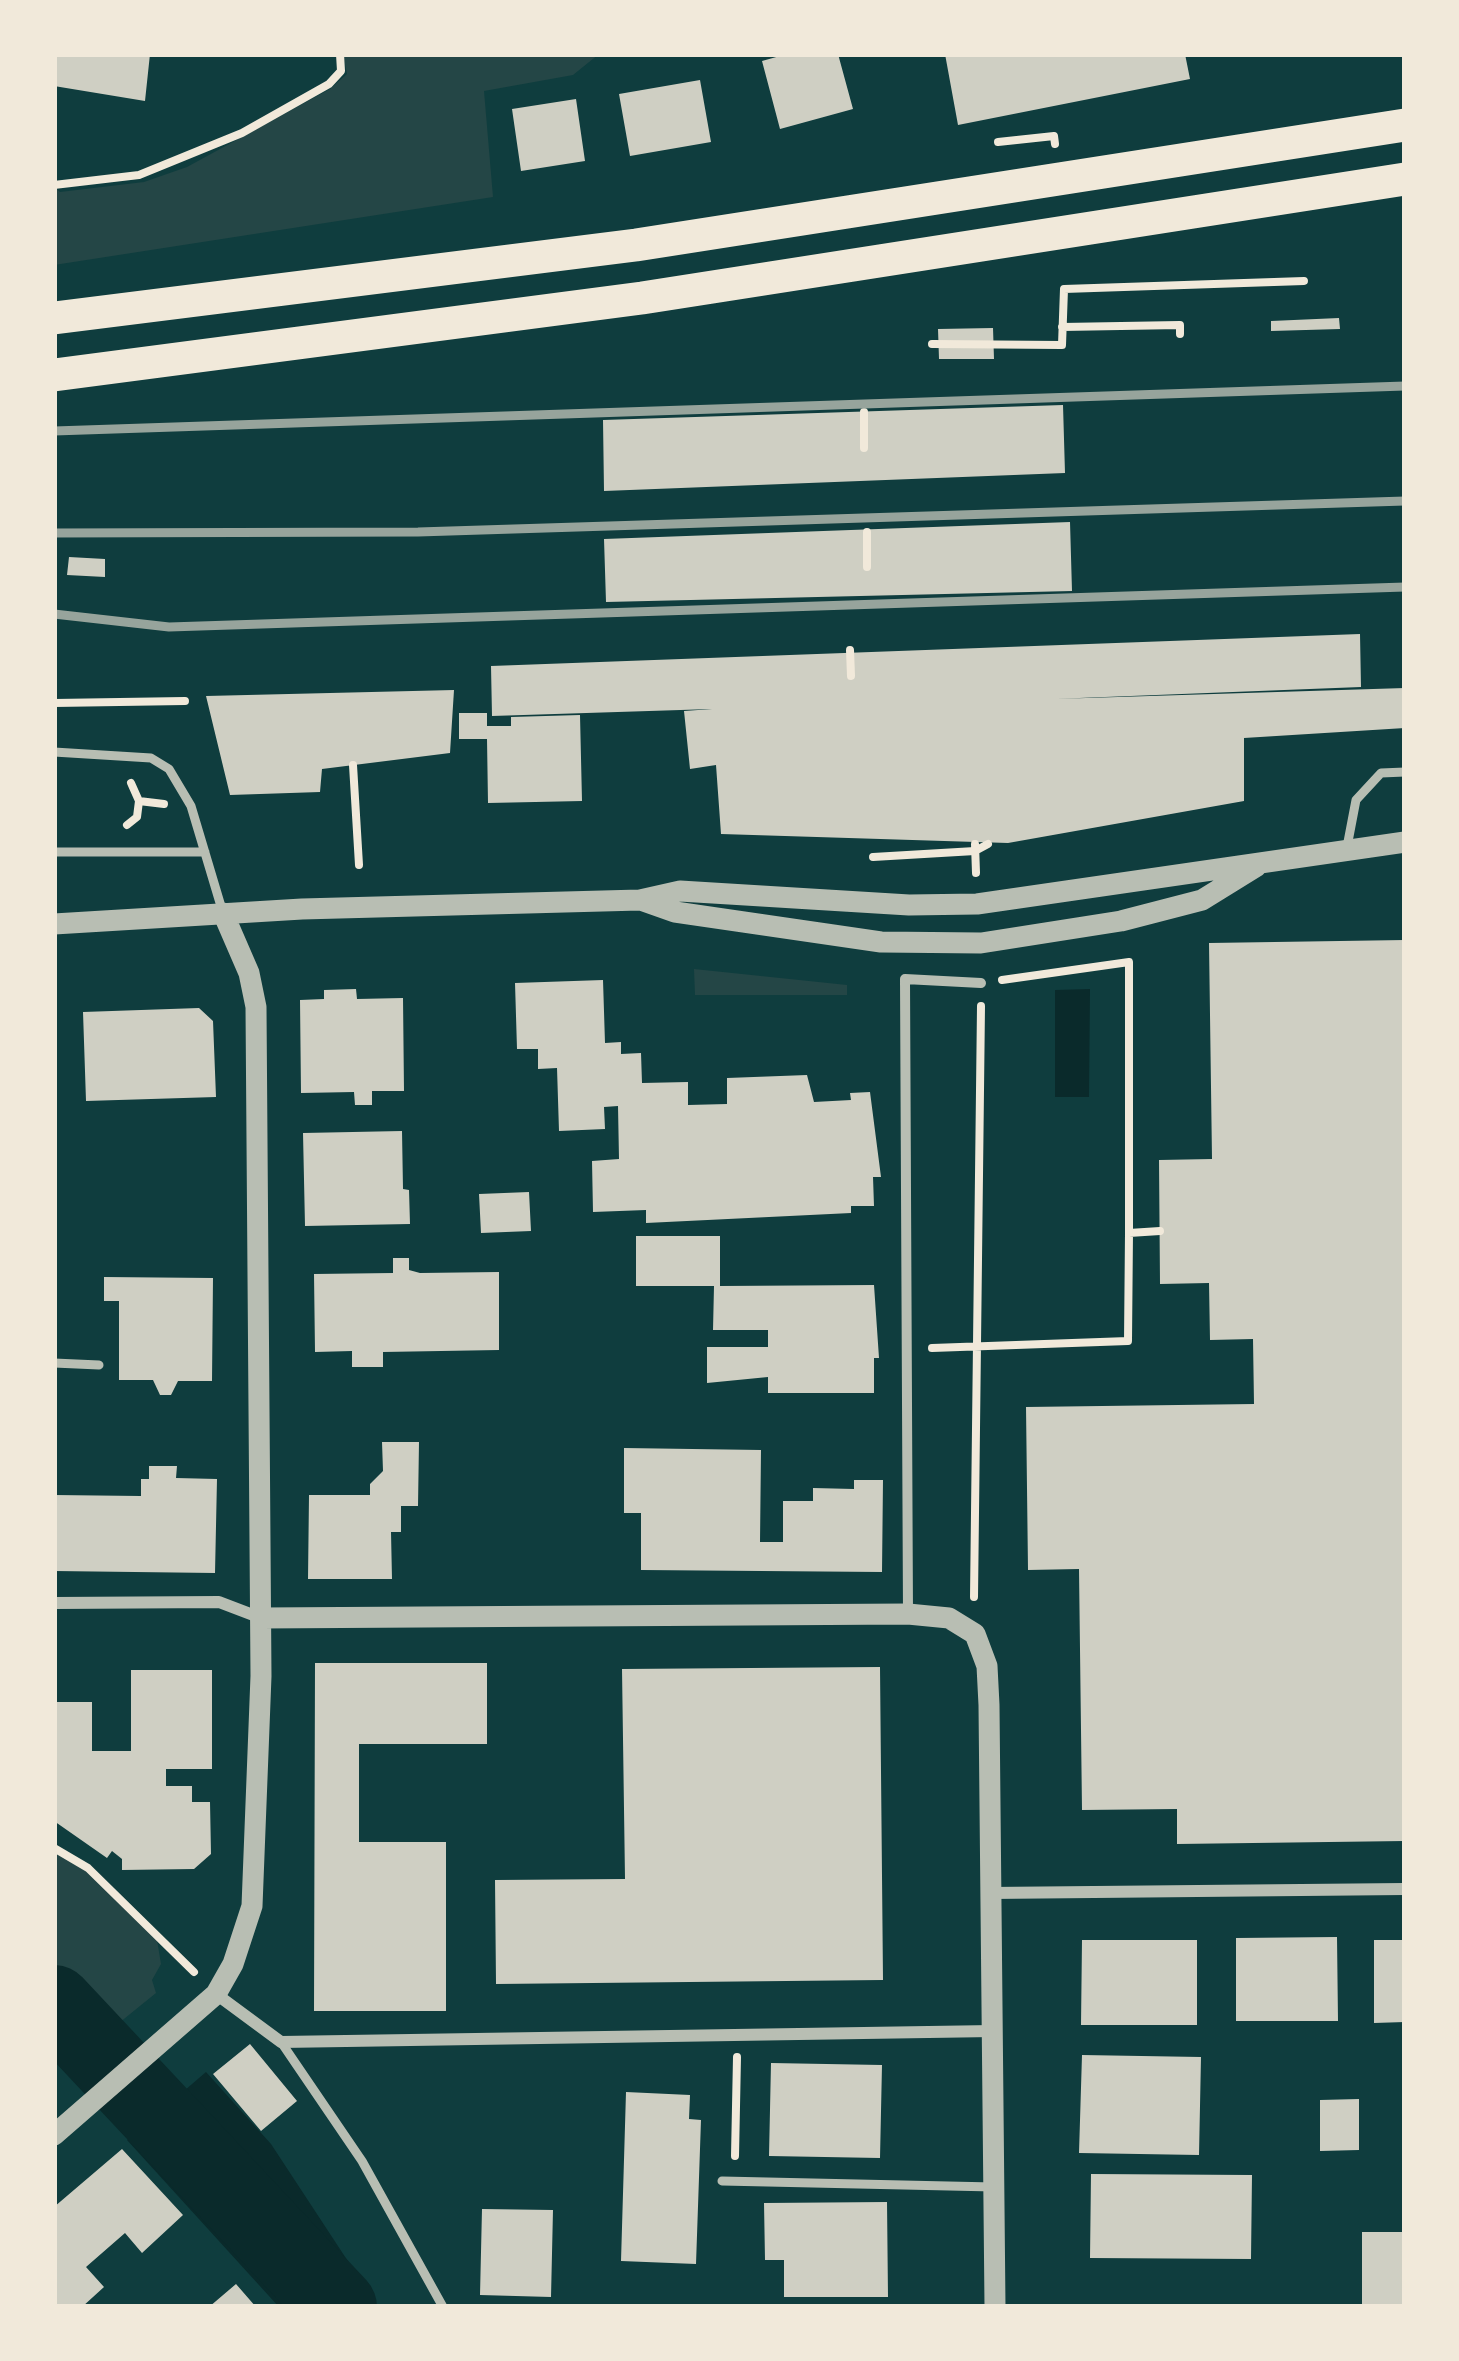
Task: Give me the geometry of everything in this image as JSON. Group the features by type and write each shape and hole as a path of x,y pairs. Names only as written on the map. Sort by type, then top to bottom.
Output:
{"highway":[{"path":"54,318 636,245 1405,124"},
{"path":"54,375 687,291 1405,179"}],"street":[{"path":"54,924 223,913 640,900 680,891 909,905 977,904 1405,842"},
{"path":"640,900 675,912 881,942 980,944 1121,921 1202,900 1262,863"},
{"path":"54,2135 181,2030 216,1994 233,1964 252,1906 261,1618 256,1007 249,973 223,913"},
{"path":"908,1614 905,979 981,983"},
{"path":"54,1603 219,1602 261,1618 908,1614 949,1618 974,1634 987,1666 989,1705 995,2307"},
{"path":"990,1893 1405,1889"},
{"path":"216,1994 280,2042 993,2031"}],"lane":[{"path":"54,752 151,758 169,769 191,806 223,913"},
{"path":"1347,847 1356,800 1382,773 1405,772"},
{"path":"54,852 205,852"},
{"path":"54,1363 99,1365"},
{"path":"280,2042 362,2162 442,2307"},
{"path":"722,2181 994,2187"}],"path":[{"path":"54,185 139,175 242,133 329,84 341,71 340,54"},
{"path":"998,142 1048,136"},
{"path":"932,344 1062,345 1064,289 1304,281"},
{"path":"1062,327 1180,325 1180,334"},
{"path":"864,412 864,448"},
{"path":"866,567 867,532"},
{"path":"850,650 851,676"},
{"path":"54,704 185,701"},
{"path":"353,765 358,865"},
{"path":"118,775 131,782 140,801 191,806"},
{"path":"873,857 974,844 976,874"},
{"path":"908,1349 977,1347 1128,1340 1130,962 981,983 977,1347 974,1634"},
{"path":"1129,1233 1160,1231"},
{"path":"54,1848 88,1868 216,1994"},
{"path":"734,2181 736,2068"}],"shaded area":[{"path":"343,54 599,54 573,75 484,91 493,197 54,265 54,187 60,192 144,182 187,167 330,89 347,74"},
{"path":"694,969 847,985 847,995 695,995"},
{"path":"1090,989 1089,1097 1055,1097 1055,990"},
{"path":"54,1848 88,1868 156,1934 161,1964 152,1980 156,1993 93,2044 54,2004"},
{"path":"206,2072 271,2144 378,2307 279,2307 127,2140"}],"building":[{"path":"54,54 150,54 145,101 54,86"},
{"path":"787,54 838,54 853,109 780,129 762,61"},
{"path":"945,54 1185,54 1190,79 958,125"},
{"path":"700,80 711,142 630,156 619,94"},
{"path":"576,99 585,161 521,171 512,109"},
{"path":"1339,318 1340,329 1271,331 1271,321"},
{"path":"993,328 994,359 939,359 938,329"},
{"path":"1063,405 1065,473 604,491 603,420"},
{"path":"1070,522 1072,591 606,602 604,539"},
{"path":"69,557 105,559 105,577 67,575"},
{"path":"1360,634 1361,687 1054,699 1405,688 1405,728 1244,738 1244,801 1008,843 721,834 716,765 690,769 684,711 712,709 492,716 491,666"},
{"path":"454,690 450,753 322,769 320,792 230,795 206,696"},
{"path":"459,713 487,713 487,726 511,726 511,717 580,715 582,801 488,803 487,739 459,739"},
{"path":"1405,940 1405,1841 1177,1844 1177,1809 1082,1810 1079,1569 1028,1570 1026,1407 1254,1404 1253,1339 1210,1340 1209,1283 1160,1284 1159,1160 1212,1159 1209,943"},
{"path":"603,980 605,1043 621,1042 621,1054 641,1053 642,1083 688,1082 688,1105 727,1104 727,1078 807,1075 814,1102 851,1100 850,1093 870,1092 881,1177 873,1177 874,1206 851,1206 851,1213 646,1223 646,1210 593,1212 592,1161 619,1159 618,1106 604,1107 605,1129 559,1131 557,1068 538,1069 538,1049 517,1049 515,983"},
{"path":"356,989 357,999 403,998 404,1091 372,1091 372,1105 355,1105 354,1092 301,1093 300,1000 324,999 324,990"},
{"path":"199,1008 213,1021 216,1097 86,1101 83,1012"},
{"path":"402,1131 403,1189 409,1190 410,1224 305,1226 303,1133"},
{"path":"529,1192 531,1231 481,1233 479,1194"},
{"path":"636,1236 720,1236 720,1286 874,1285 879,1358 874,1358 874,1393 768,1393 768,1377 707,1383 707,1347 768,1347 768,1330 713,1330 714,1286 636,1286"},
{"path":"393,1258 409,1258 409,1270 420,1273 499,1272 499,1350 383,1352 383,1367 352,1367 352,1351 315,1352 314,1274 393,1273"},
{"path":"104,1277 213,1278 212,1381 178,1381 171,1395 160,1395 153,1380 119,1380 119,1301 104,1301"},
{"path":"382,1442 419,1442 418,1506 401,1506 401,1532 391,1532 392,1579 308,1579 309,1495 370,1495 370,1484 383,1471"},
{"path":"624,1448 761,1450 760,1542 783,1542 783,1501 813,1501 813,1488 854,1489 854,1480 883,1480 882,1572 641,1570 641,1513 624,1513"},
{"path":"149,1466 177,1466 176,1478 217,1479 215,1573 54,1571 54,1495 141,1496 141,1479 149,1479"},
{"path":"315,1663 487,1663 487,1744 359,1744 359,1842 446,1842 446,2011 314,2011"},
{"path":"880,1667 883,1980 496,1984 495,1880 625,1879 622,1669"},
{"path":"131,1670 212,1670 212,1769 166,1769 166,1786 192,1786 192,1802 210,1802 211,1854 194,1869 122,1870 122,1859 112,1851 107,1858 54,1821 54,1702 92,1702 92,1751 131,1751"},
{"path":"1337,1937 1338,2021 1236,2021 1236,1938"},
{"path":"1082,1940 1197,1940 1197,2025 1081,2025"},
{"path":"1374,1940 1405,1940 1405,2022 1374,2023"},
{"path":"250,2044 297,2101 261,2131 213,2074"},
{"path":"1082,2055 1201,2057 1199,2155 1079,2153"},
{"path":"771,2063 882,2065 880,2158 769,2156"},
{"path":"626,2092 690,2095 689,2119 701,2120 696,2264 621,2261"},
{"path":"1359,2099 1359,2150 1320,2151 1320,2100"},
{"path":"122,2149 183,2215 142,2253 125,2233 86,2267 104,2287 82,2307 54,2307 54,2207"},
{"path":"1091,2174 1252,2175 1251,2259 1090,2258"},
{"path":"887,2202 888,2297 784,2297 784,2260 765,2260 764,2203"},
{"path":"482,2209 553,2210 551,2297 480,2295"},
{"path":"1362,2232 1402,2232 1402,2307 1362,2307"},
{"path":"236,2284 256,2307 209,2307"}],"waterway":[{"path":"54,2004 338,2307"}],"railway":[{"path":"54,431 1405,386"},
{"path":"54,533 418,532 1405,501"},
{"path":"54,614 169,627 1405,587"}]}
